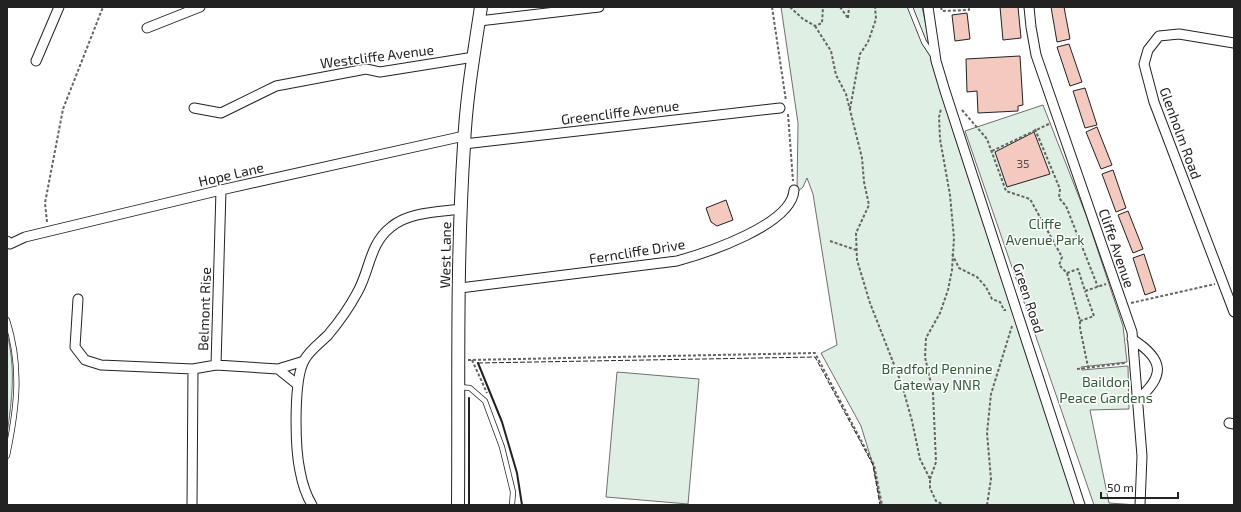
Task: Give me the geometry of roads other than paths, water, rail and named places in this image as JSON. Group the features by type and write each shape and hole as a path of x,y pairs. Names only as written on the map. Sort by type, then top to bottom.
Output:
{"street":[{"path":"36,61 59,7"},
{"path":"147,28 200,7"},
{"name":"West Lane","path":"458,505 461,209 464,140 481,7"},
{"path":"479,21 599,7"},
{"name":"Green Road","path":"928,7 936,61 945,91 1080,505"},
{"name":"Cliffe Avenue","path":"1029,7 1036,56 1114,281 1132,339 1142,456 1140,505"},
{"name":"Glenholm Road","path":"1234,43 1179,34 1159,36 1148,50 1144,64 1154,102 1234,312"},
{"name":"Westcliffe Avenue","path":"194,108 221,113 276,86 366,69 380,72 474,56"},
{"name":"Greencliffe Avenue","path":"464,140 780,108"},
{"name":"Hope Lane","path":"8,244 25,237 221,190 464,140"},
{"name":"Belmont Rise","path":"192,505 193,369 216,365 221,190"},
{"name":"Ferncliffe Drive","path":"460,288 677,261 708,252 736,241 769,221 789,204 794,190"},
{"path":"312,505 300,470 297,430 298,386 304,361 347,311 361,287 374,246 386,231 408,218 461,209"},
{"path":"78,299 75,347 85,360 101,365 193,369"},
{"path":"1132,339 1150,352 1156,360 1157,375 1154,385 1137,400"},
{"path":"216,365 278,370 304,361"},
{"path":"278,370 298,386"}],"lane":[{"path":"910,7 924,42 936,61"},
{"path":"7,320 15,346 17,374 14,413 7,456"},
{"path":"459,386 470,388 485,401 502,447 513,492 512,505"}],"park label":[{"name":"Cliffe Avenue Park","path":"1045,232"},
{"name":"Bradford Pennine Gateway NNR","path":"937,376"},
{"name":"Baildon Peace Gardens","path":"1106,390"}]}
